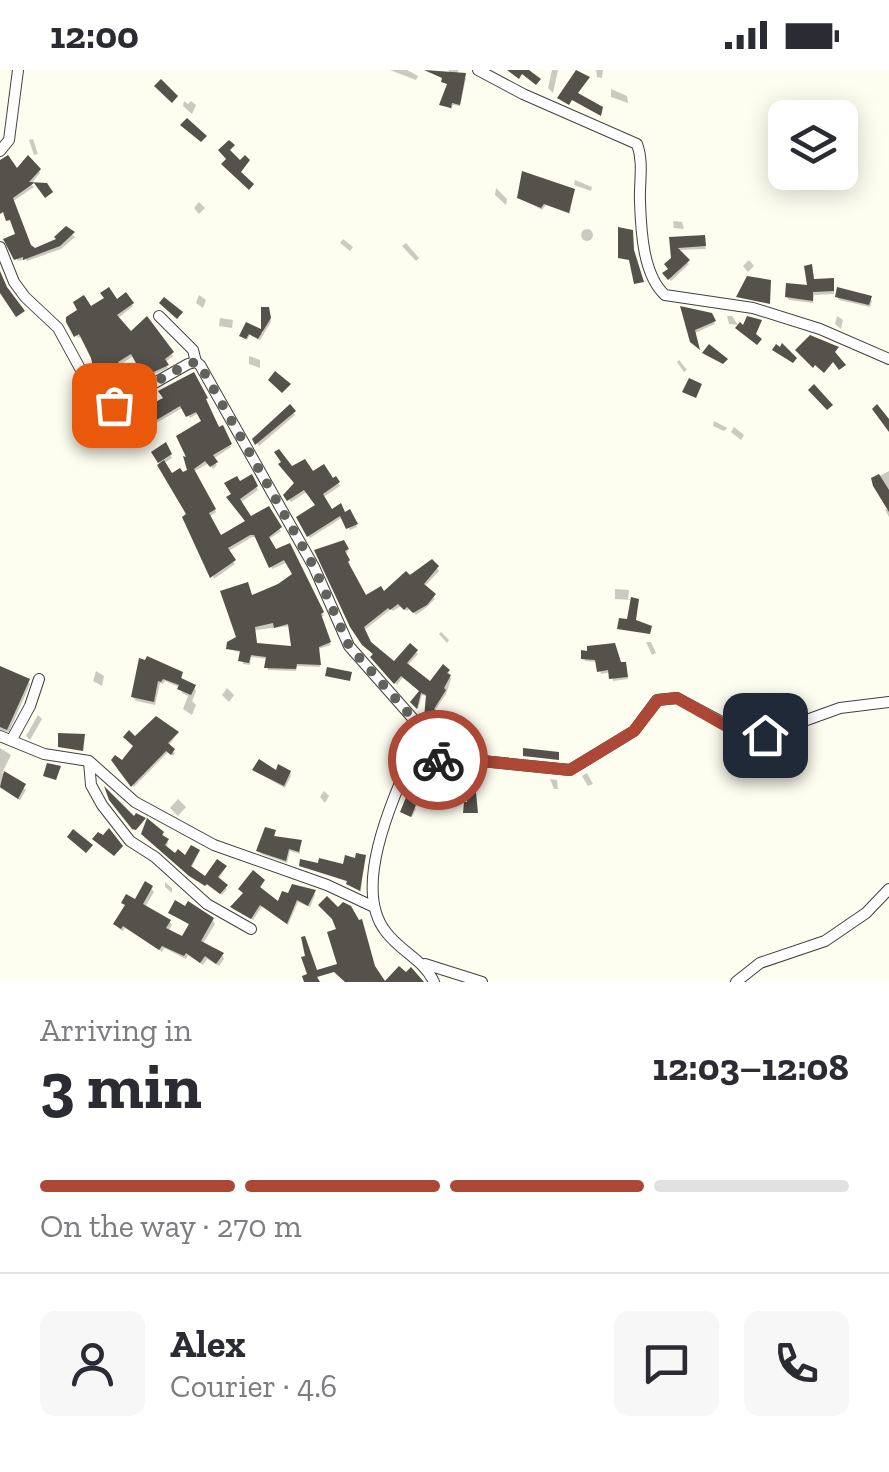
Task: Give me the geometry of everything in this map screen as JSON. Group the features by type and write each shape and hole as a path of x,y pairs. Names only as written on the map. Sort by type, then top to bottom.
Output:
{"street":[{"path":"0,151 9,140 18,70"},
{"path":"478,70 522,94 638,144 647,262 665,295 753,308 820,329 889,359"},
{"path":"0,246 14,282 58,328 104,404 122,402 196,362"},
{"path":"159,316 192,350 216,389 314,567 349,646 416,722 419,739 373,860 372,906 385,932 425,964 482,982"},
{"path":"39,679 30,706 6,737 44,754 89,761 136,802 214,845 327,885 372,906"},
{"path":"410,759 570,770 634,731 652,704 666,697 677,698 748,736 765,735 840,708 889,702"},
{"path":"89,761 92,785 130,841 156,857 207,904 251,929"},
{"path":"736,982 760,962 825,940 866,914 889,888"},
{"path":"425,964 434,982"}],"building":[{"path":"424,70 466,73 460,105 439,105 447,84"},
{"path":"507,70 529,70 541,79 536,85 522,74 519,79"},
{"path":"576,70 590,77 578,93 603,107 601,116 572,100 569,105 557,98"},
{"path":"161,79 178,96 172,103 154,86"},
{"path":"187,118 207,136 201,142 180,125"},
{"path":"229,140 235,145 230,150 240,160 245,155 250,160 241,172 254,184 249,190 221,164 226,159 218,150"},
{"path":"8,155 17,168 28,155 41,169 29,182 47,183 53,192 45,198 34,183 13,198 31,245 35,248 56,239 66,226 75,232 60,246 23,260 14,260 3,239 15,234 10,220 6,221 3,212 0,214 0,160"},
{"path":"522,171 575,189 569,213 517,198"},
{"path":"618,227 633,230 634,250 644,282 634,284 629,260 618,258"},
{"path":"705,235 706,246 678,248 690,260 668,280 662,273 668,269 664,264 671,258 669,237"},
{"path":"812,264 814,279 834,278 834,291 813,292 813,301 785,297 786,283 807,285 804,266"},
{"path":"0,271 25,311 16,317 0,293"},
{"path":"747,276 771,280 770,304 736,297"},
{"path":"109,287 117,299 126,292 134,303 117,315 131,331 147,316 174,352 165,359 169,365 129,383 131,386 121,392 112,374 95,377 79,334 74,337 66,322 66,317 77,310 73,302 84,295 91,306 104,298 100,293","holes":["131,354 138,367 125,374 118,362"]},
{"path":"837,287 872,296 869,305 835,297"},
{"path":"164,297 183,312 177,319 159,303"},
{"path":"680,306 712,313 716,321 695,330 700,350 690,342"},
{"path":"261,307 269,307 271,318 258,339 249,334 246,339 239,336 246,322 261,329"},
{"path":"747,316 762,320 756,334 762,339 757,345 735,328 740,322 743,325"},
{"path":"810,335 839,347 835,352 846,365 839,370 833,362 824,373 815,365 813,368 795,350"},
{"path":"782,343 797,358 793,363 772,350"},
{"path":"709,344 728,359 723,364 702,353"},
{"path":"275,371 291,384 282,393 268,380"},
{"path":"194,372 219,427 223,425 232,444 213,455 218,462 210,467 205,461 194,469 216,509 209,513 221,535 245,521 226,497 231,494 224,483 252,474 258,486 240,499 251,516 269,506 282,527 269,537 276,549 290,543 324,612 321,614 331,642 319,647 321,665 264,668 266,657 251,655 249,663 238,661 240,651 226,649 227,642 236,637 220,591 248,582 252,595 292,574 284,560 269,568 254,535 250,535 228,548 236,560 210,578 182,517 186,514 157,465 164,460 172,473 180,468 183,472 187,470 183,456 186,457 176,436 201,421 196,412 186,417 180,406 148,425 145,420 130,431 122,419 163,398 158,391","holes":["273,623 274,628 288,624 291,646 257,643 255,627"]},
{"path":"689,378 702,384 696,398 682,392"},
{"path":"814,384 833,405 827,410 808,390"},
{"path":"290,404 296,411 255,445 252,439"},
{"path":"877,404 889,419 889,432 872,409"},
{"path":"166,442 172,454 158,463 151,452"},
{"path":"279,449 292,466 305,459 313,471 324,464 340,482 323,494 332,509 341,503 345,512 350,509 358,524 346,529 340,516 307,537 296,517 315,505 304,490 287,501 283,495 294,483 278,464 281,462 274,452"},
{"path":"879,474 889,490 889,512 873,486 871,478"},
{"path":"344,540 349,549 345,551 348,562 366,595 381,586 384,591 406,571 410,575 432,559 439,566 424,584 436,594 427,605 413,613 398,604 364,627 371,642 394,661 410,643 418,650 407,663 430,681 443,664 450,670 446,690 434,709 442,715 432,729 446,731 445,738 438,738 436,751 427,751 426,695 421,693 417,709 410,702 419,691 401,676 394,684 370,657 373,654 350,627 314,550"},
{"path":"631,597 639,599 636,620 652,626 650,634 617,629 619,618 627,619"},
{"path":"615,643 621,662 626,662 628,677 609,679 608,670 597,672 595,660 581,659 581,650 587,651 587,646"},
{"path":"147,656 183,672 181,678 196,685 191,695 163,679 158,681 154,702 131,697 139,658 145,660"},
{"path":"0,666 30,679 7,730 0,727"},
{"path":"327,667 352,672 350,681 325,676"},
{"path":"156,716 179,732 168,743 175,749 171,755 166,751 131,787 111,760 115,755 122,760 133,746 123,737 129,730 135,736"},
{"path":"58,733 85,734 83,751 58,747"},
{"path":"523,748 559,752 559,760 523,756"},
{"path":"259,759 276,770 278,764 291,771 284,786 252,770"},
{"path":"47,763 61,766 56,780 43,776"},
{"path":"424,768 452,769 452,776 436,778 439,787 429,791 424,779 412,803 416,805 411,817 400,812 414,778"},
{"path":"467,769 479,770 474,772 478,813 463,813"},
{"path":"4,771 26,784 18,799 0,787"},
{"path":"104,786 134,816 136,813 146,818 136,830 109,800"},
{"path":"147,818 164,832 162,835 169,839 165,845 175,853 178,849 185,855 191,845 200,850 191,866 205,876 217,859 227,866 218,877 228,885 220,894 189,876 141,834"},
{"path":"265,827 276,830 274,836 302,840 299,852 289,849 286,861 256,851"},
{"path":"109,828 123,846 114,856 92,839"},
{"path":"73,829 93,845 86,853 67,837"},
{"path":"356,853 366,855 360,891 347,881 299,866 300,859 318,863 319,858 343,864 345,855 355,858"},
{"path":"253,870 265,880 260,887 278,901 282,891 288,893 292,884 316,890 308,906 297,900 287,924 260,905 251,919 230,907 243,893 238,889"},
{"path":"145,881 153,886 143,904 171,920 166,928 182,936 189,924 168,913 175,900 185,906 188,901 214,918 201,941 224,953 216,964 205,956 200,963 186,953 184,956 162,946 159,950 123,926 121,929 113,924 125,905 121,903 126,894 135,899"},
{"path":"327,896 338,907 343,902 351,906 362,919 375,966 385,981 399,966 406,972 411,967 424,982 345,982 334,972 317,977 320,982 304,982 302,976 307,974 301,957 305,956 301,937 305,936 317,970 337,964 327,932 336,929 318,905"}],"way so far":[{"path":"114,405 188,364 200,365 314,567 349,646 416,722 419,739 410,759 438,760"}],"route":[{"path":"438,760 575,769 634,731 652,704 666,697 677,698 737,732 765,735"}]}
